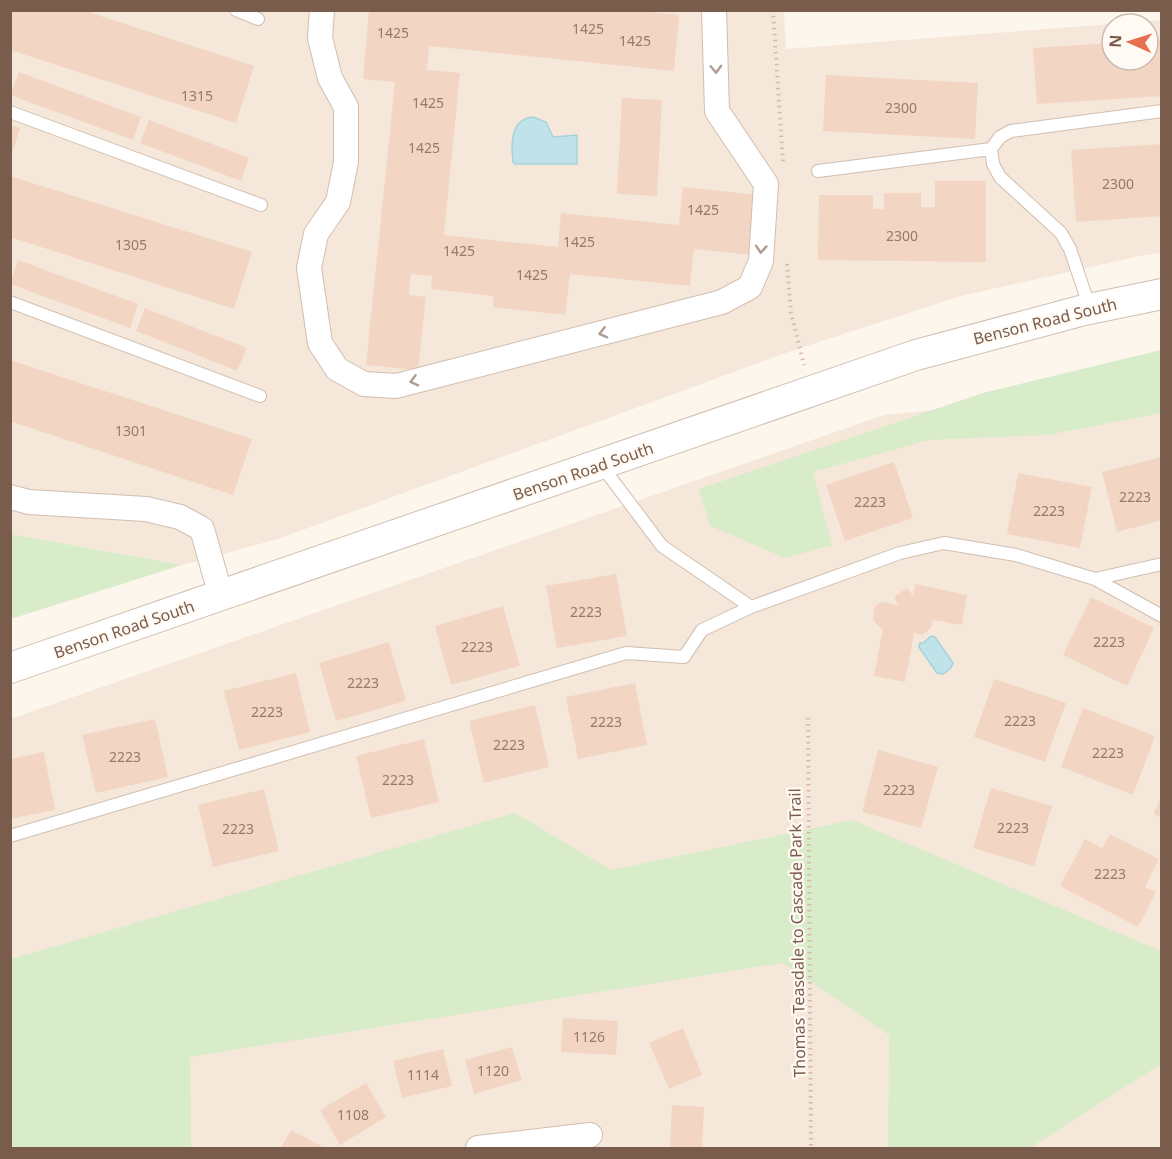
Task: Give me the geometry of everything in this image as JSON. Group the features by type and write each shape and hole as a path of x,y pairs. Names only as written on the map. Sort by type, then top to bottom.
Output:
{"street":[{"path":"322,10 320,38 330,78 346,107 346,162 338,202 316,234 309,268 320,342 337,369 364,384 396,386 722,302 750,287 760,261 766,184 717,111 714,10"},
{"name":"Benson Road South","path":"10,668 916,355 1090,309 1161,294"},
{"path":"10,497 29,502 146,509 180,518 202,529 221,596"},
{"path":"478,1149 590,1135"}],"lane":[{"path":"236,10 258,19"},
{"path":"1090,309 1078,268 1066,241 1061,233 1000,177 993,164 991,149 1000,137 1011,131 1161,111"},
{"path":"10,112 261,205"},
{"path":"818,171 991,149"},
{"path":"10,302 260,396"},
{"path":"601,465 662,546 751,607"},
{"path":"10,836 626,653 684,657 702,630 751,607 900,553 944,543 1016,555 1095,579 1161,616"},
{"path":"1095,579 1161,564"}],"path":[{"name":"Thomas Teasdale to Cascade Park Trail","path":"808,718 811,1149"}],"shaded area":[{"path":"10,11 784,11 786,49 1100,25 1100,72 1160,72 1161,20 1161,253 961,296 791,351 278,539 182,565 11,534"},
{"path":"1161,387 1161,1148 11,1148 10,719 884,415"}],"green space":[{"path":"1161,350 1161,413 1048,435 929,440 813,472 832,545 785,558 710,526 699,489 983,393"},
{"path":"11,534 182,565 11,619"},
{"path":"515,813 611,870 852,820 1161,951 1161,1064 1030,1148 888,1148 889,1035 783,963 190,1057 191,1148 11,1148 11,959"}],"water":[{"path":"533,117 546,122 553,137 577,135 577,164 515,164 513,162 512,141 516,128 520,122"},
{"path":"931,636 935,637 953,663 951,668 943,674 937,673 919,647 920,643"}],"building":[{"path":"10,10 82,10 254,66 236,123 10,50"},
{"path":"369,10 635,10 679,15 674,71 429,46 427,70 460,73 444,235 558,247 561,213 679,225 683,187 758,195 752,255 694,249 690,286 570,274 565,315 493,307 494,296 431,289 432,276 411,274 409,295 426,297 418,370 366,365 395,82 363,79"},
{"path":"1160,40 1162,40 1162,96 1037,104 1033,48 1100,44 1100,72 1160,72"},
{"path":"19,72 141,117 133,140 10,95"},
{"path":"826,75 978,83 975,139 823,131"},
{"path":"622,98 662,100 657,196 617,194"},
{"path":"149,120 249,158 241,181 140,143"},
{"path":"10,125 20,128 13,151 10,150"},
{"path":"1162,144 1162,216 1076,222 1071,150"},
{"path":"10,176 252,252 234,309 10,237"},
{"path":"935,181 986,181 986,262 818,260 819,195 873,195 873,209 884,209 884,193 921,193 921,207 935,207"},
{"path":"18,260 138,304 130,328 10,284"},
{"path":"145,308 247,348 237,371 136,331"},
{"path":"10,360 252,439 233,495 10,421"},
{"path":"1162,457 1162,520 1117,532 1102,472"},
{"path":"894,462 913,518 845,541 826,485"},
{"path":"1018,473 1092,487 1080,548 1007,534"},
{"path":"616,574 627,636 557,648 546,586"},
{"path":"915,584 967,595 962,625 933,620 931,628 922,635 914,633 905,682 874,676 883,628 873,620 875,606 882,602 899,605 894,597 907,588 913,596"},
{"path":"1091,597 1154,628 1127,686 1063,655"},
{"path":"503,606 520,666 451,685 435,626"},
{"path":"389,642 406,701 336,721 319,663"},
{"path":"296,673 310,732 239,750 224,691"},
{"path":"994,679 1066,703 1045,762 974,737"},
{"path":"635,683 647,745 578,759 566,697"},
{"path":"535,705 549,767 484,783 469,721"},
{"path":"1083,708 1155,736 1133,795 1061,767"},
{"path":"155,719 168,777 96,793 82,735"},
{"path":"424,739 439,802 371,818 356,756"},
{"path":"878,750 938,767 921,828 862,812"},
{"path":"44,752 55,810 10,819 10,759"},
{"path":"991,788 1052,806 1034,866 973,848"},
{"path":"264,789 279,851 213,867 198,805"},
{"path":"1162,796 1162,818 1153,814"},
{"path":"1110,834 1159,859 1145,887 1156,892 1138,927 1060,886 1085,839 1102,848"},
{"path":"563,1018 618,1021 616,1055 561,1052"},
{"path":"683,1028 702,1075 669,1089 649,1043"},
{"path":"512,1047 522,1080 474,1094 465,1060"},
{"path":"443,1049 452,1086 402,1098 393,1061"},
{"path":"366,1083 386,1117 340,1145 320,1110"},
{"path":"672,1105 704,1107 702,1148 670,1148"},
{"path":"291,1130 325,1148 281,1148"}]}
